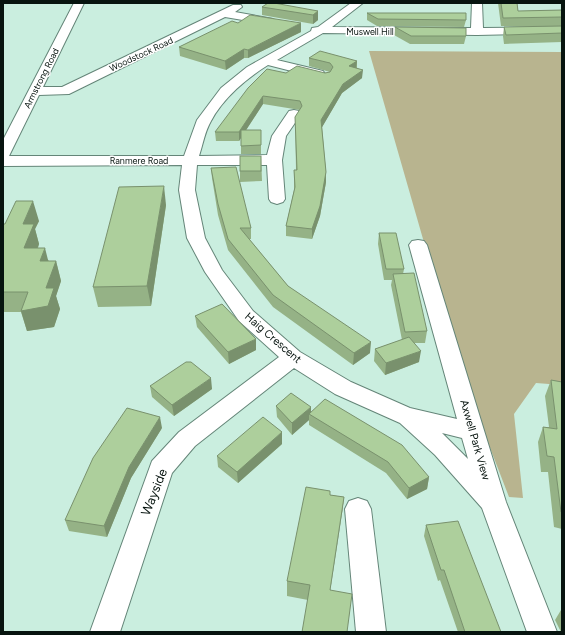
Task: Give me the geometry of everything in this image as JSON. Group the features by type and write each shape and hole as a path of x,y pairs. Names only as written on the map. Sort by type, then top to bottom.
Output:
{"street":[{"name":"Armstrong Road","path":"3,154 79,3"},
{"name":"Woodstock Road","path":"34,91 64,91 226,14 244,3"},
{"name":"Haig Crescent","path":"358,3 321,30 252,70 226,91 204,120 190,159 187,190 196,238 214,272 246,316 293,357 343,388 408,417 443,448 493,502"},
{"path":"477,3 477,32"},
{"path":"226,14 280,24"},
{"name":"Muswell Hill","path":"302,27 321,30 477,32 562,30"},
{"path":"266,61 325,76"},
{"path":"277,199 274,160 279,136 294,114"},
{"name":"Ranmere Road","path":"3,161 190,159 274,160"},
{"name":"Axwell Park View","path":"418,245 493,502 542,632"},
{"name":"Wayside","path":"105,632 161,468 187,439 293,357"},
{"path":"408,417 472,431"},
{"path":"358,509 371,632"}],"shaded area":[{"path":"369,51 562,52 562,385 536,383 514,414 523,498 509,497 482,427 423,239"}],"building":[{"path":"268,3 318,11 313,15 262,7"},
{"path":"501,3 517,3 518,11 562,10 562,17 503,18"},
{"path":"367,13 466,13 466,20 378,19"},
{"path":"250,15 301,23 248,50 244,49 225,61 179,47 232,21 238,23"},
{"path":"562,26 562,33 506,35 504,27"},
{"path":"395,27 466,28 466,36 411,36"},
{"path":"320,51 357,61 349,66 363,70 343,84 321,120 326,172 320,206 312,229 286,226 295,187 294,170 297,170 295,117 302,106 300,101 263,96 239,132 215,132 248,88 267,69 286,73 297,66 325,73 330,72 333,67 330,63 309,58"},
{"path":"241,130 261,130 261,145 241,146"},
{"path":"240,156 261,156 261,171 240,171"},
{"path":"236,167 251,228 240,228 288,286 371,342 354,353 273,295 228,239 218,204 211,168"},
{"path":"164,186 147,286 93,287 119,187"},
{"path":"16,201 33,201 23,224 34,224 24,248 45,248 40,261 56,261 46,288 54,288 48,306 21,311 28,292 3,292 3,224 5,224"},
{"path":"379,233 396,233 404,269 386,269"},
{"path":"414,273 427,331 405,332 393,274"},
{"path":"222,304 256,339 228,352 195,316"},
{"path":"409,337 421,351 386,363 375,349"},
{"path":"186,362 191,362 211,378 172,405 150,386"},
{"path":"551,380 562,382 562,513 554,457 547,456 543,427 557,429"},
{"path":"291,393 311,407 292,423 276,406"},
{"path":"325,399 402,445 429,477 409,488 388,462 309,414"},
{"path":"127,408 160,417 129,467 104,526 65,520 93,458"},
{"path":"263,417 282,432 237,472 217,456"},
{"path":"306,487 330,491 330,495 344,497 330,590 352,594 347,632 302,632 310,585 287,581"},
{"path":"458,521 501,632 465,632 444,570 441,570 426,525"}]}
